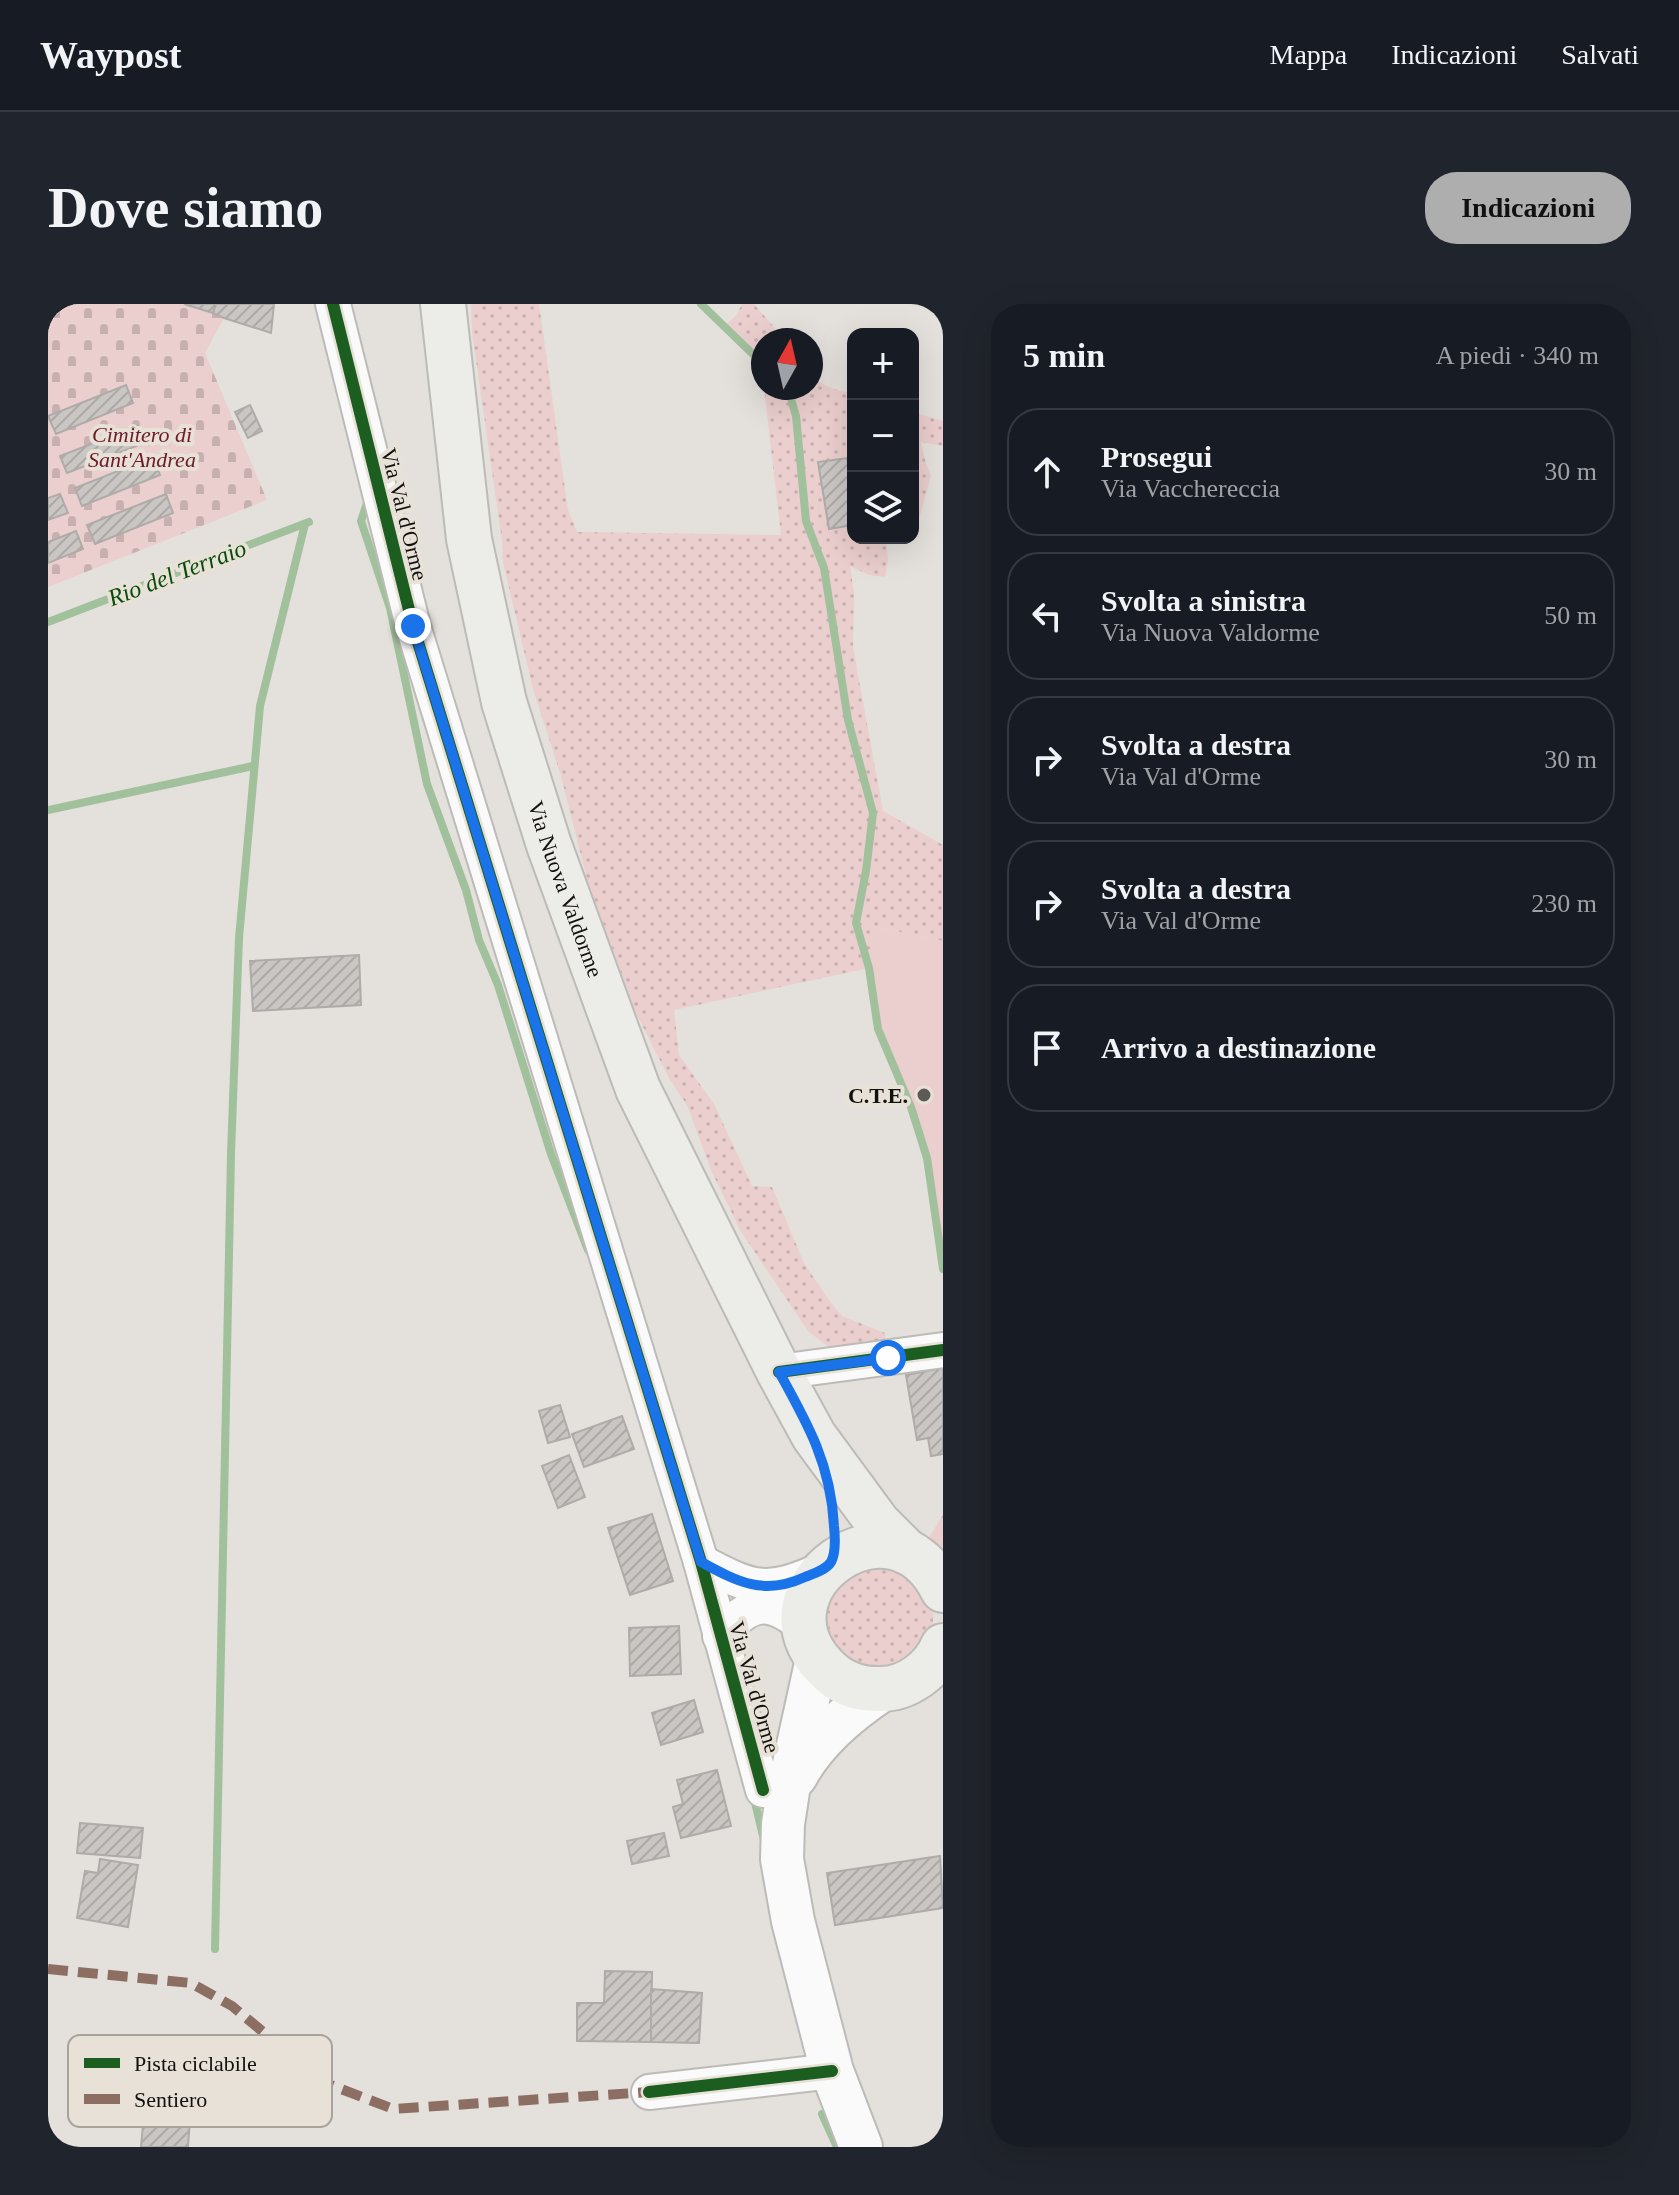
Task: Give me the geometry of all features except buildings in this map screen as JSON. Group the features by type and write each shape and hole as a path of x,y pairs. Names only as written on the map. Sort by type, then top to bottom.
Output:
{"main road":[{"name":"Via Nuova Valdorme","path":"443,304 469,539 504,702 549,845 638,1089 814,1436 878,1523 907,1552 924,1563 943,1590"},
{"name":"Via Nuova Valdorme","path":"811,1643 808,1596 827,1565 835,1537 833,1504 814,1436"},
{"path":"827,1565 848,1551 868,1546 888,1546 907,1552"},
{"path":"811,1643 835,1677 858,1688 943,1693"},
{"path":"891,1688 916,1678 931,1666 943,1646"}],"street":[{"name":"Via Val d'Orme","path":"333,304 413,626 701,1562 720,1636 776,1791 783,1824 782,1859 793,1921 832,2071 861,2147"},
{"path":"779,1372 943,1350"},
{"path":"701,1562 747,1584 767,1587 789,1585 827,1565"},
{"name":"Via Val d'Orme","path":"720,1636 736,1617 753,1608 770,1607 786,1612 811,1643 776,1791"},
{"name":"Via Val d'Orme","path":"776,1791 854,1709 891,1688"},
{"path":"649,2092 832,2071"}],"green space":[{"name":"Cimitero di Sant'Andrea","path":"48,304 274,304 271,333 224,318 205,353 267,500 48,587"},
{"path":"471,304 539,304 568,510 577,532 781,535 765,400 823,400 823,384 847,392 847,544 887,544 888,559 885,577 869,575 850,566 854,593 853,647 883,811 943,845 943,941 872,926 869,968 674,1010 679,1055 714,1104 752,1186 772,1187 804,1263 842,1316 885,1333 885,1343 854,1350 830,1348 808,1331 740,1230 711,1170 687,1105 669,1078 635,1011 587,879 561,776 533,689 503,562 472,332"},
{"path":"742,304 754,304 775,328 751,328 751,353 723,327 737,315"},
{"path":"919,414 943,421 943,446 921,442 931,476 919,519"},
{"name":"C.T.E.","path":"871,926 943,941 943,1269 927,1158 911,1107 878,1029 869,968"},
{"path":"943,1515 943,1547 928,1539"},
{"path":"896,1566 929,1597 933,1626 926,1646 895,1672 851,1668 822,1634 827,1591 848,1570"}],"waterway":[{"path":"701,304 751,352"},
{"path":"791,400 796,416 806,521 824,568 848,720 873,813 856,923 869,968 878,1029 911,1107 927,1158 943,1269"},
{"path":"369,497 361,521 390,608 427,784 466,890 479,940 498,985 551,1154 588,1250"},
{"name":"Rio del Terraio","path":"48,622 309,522"},
{"path":"215,1949 231,1154 239,938 260,706 305,524"},
{"path":"48,810 253,766"},
{"path":"753,1794 764,1840"},
{"path":"822,2114 837,2147"}],"marked path":[{"path":"48,1969 191,1983 232,2006 267,2035"},
{"path":"332,2085 393,2109 649,2092"}],"cycle path":[{"path":"333,304 413,626 701,1562 763,1790"},
{"path":"779,1372 943,1350"},
{"path":"649,2092 832,2071"}],"place":[{"name":"C.T.E.","path":"924,1095"}],"route":[{"path":"413,626 701,1562 747,1584 767,1587 789,1585 824,1569 831,1562 835,1537 833,1504 825,1471 814,1436 779,1372 888,1358"}]}
